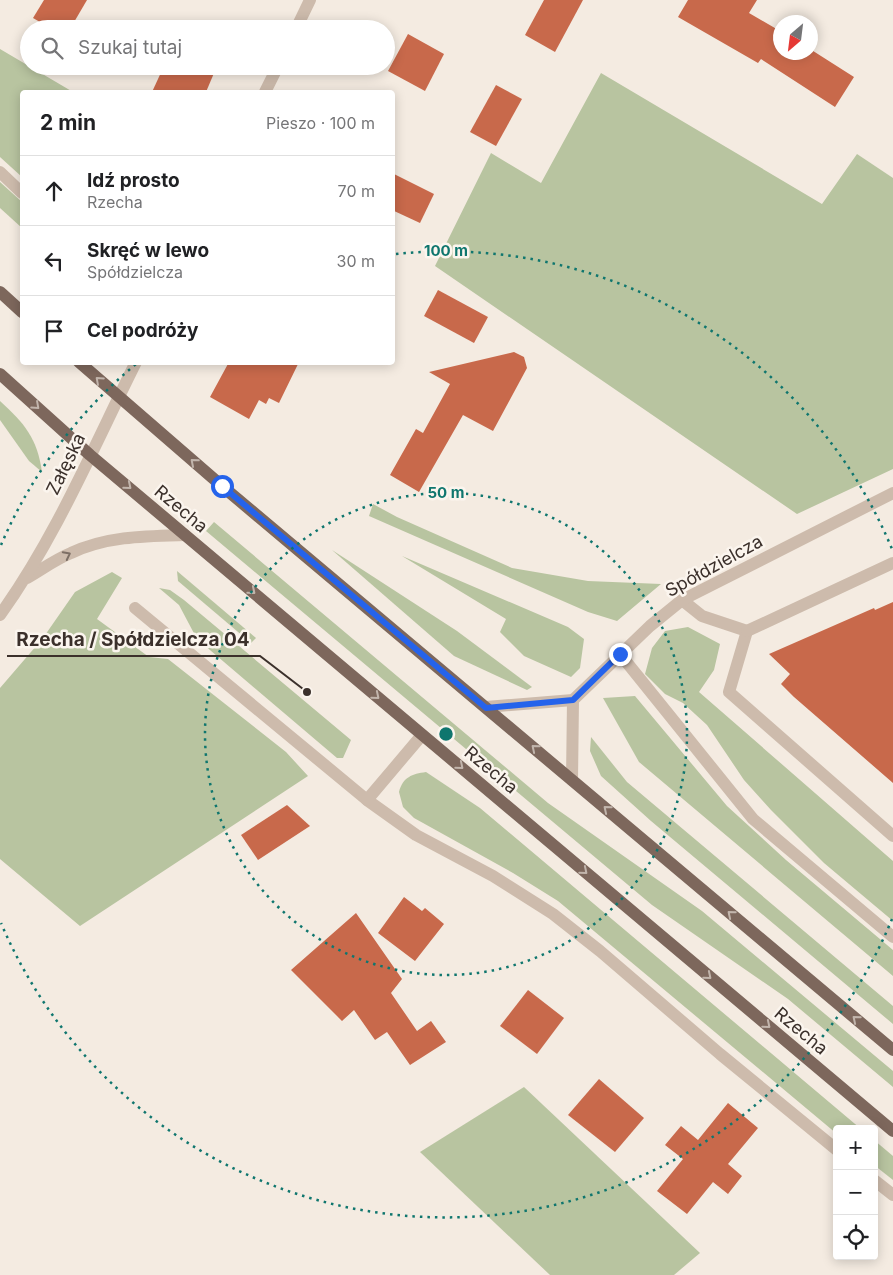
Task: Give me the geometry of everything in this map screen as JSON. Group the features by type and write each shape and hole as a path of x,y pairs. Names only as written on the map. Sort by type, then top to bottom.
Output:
{"main road":[{"path":"0,292 20,310"},
{"path":"82,365 118,398 893,1050"},
{"name":"Rzecha","path":"0,374 90,455 893,1131"}],"street":[{"path":"300,20 310,0"},
{"path":"266,90 274,75"},
{"path":"0,172 20,191"},
{"name":"Załęska","path":"0,615 25,580 51,536 134,365"},
{"name":"Spółdzielcza","path":"573,700 650,626 682,600 893,493"},
{"name":"Załęska","path":"25,580 70,553 100,542 134,536 185,535"},
{"path":"682,600 702,616 746,630 893,563"},
{"path":"135,608 367,800 416,834 493,876 553,914 600,950 720,1054 833,1147"},
{"path":"746,630 729,692 893,836"},
{"path":"620,654 753,819 893,937"},
{"path":"486,708 573,700 572,780"},
{"path":"367,800 422,735"},
{"path":"878,1183 893,1195"}],"green space":[{"path":"0,49 20,61 20,75 44,75 70,90 20,90 20,175 0,157"},
{"path":"601,73 822,204 857,154 893,178 893,469 797,514 435,266 491,153 541,183"},
{"path":"0,182 20,200 20,226 0,208"},
{"path":"0,401 28,432 37,450 42,472 29,461 0,420"},
{"path":"373,504 397,517 512,568 588,581 661,584 617,621 588,612 369,516"},
{"path":"214,522 548,803 702,911 893,1071 893,1087 788,999 652,905 206,531"},
{"path":"332,550 457,631 532,687 527,690 454,656"},
{"path":"402,556 568,627 584,639 580,668 571,677 524,656 500,632 506,619"},
{"path":"177,571 256,638 251,643 178,581"},
{"path":"112,572 122,578 97,619 149,657 168,659 286,752 308,776 80,926 0,859 0,688 43,638 75,592"},
{"path":"159,588 170,590 184,600 351,740 343,758 337,758 197,639 179,605"},
{"path":"688,627 720,644 714,670 699,692 893,861 893,921 824,863 771,810 744,780 707,725 683,703 665,694 645,674 652,648 665,631"},
{"path":"635,696 727,806 786,860 893,950 893,976 639,762 603,698"},
{"path":"591,737 627,782 893,1006 893,1024 651,821 601,776 590,751"},
{"path":"426,772 480,808 856,1125 833,1125 833,1131 558,901 513,873 414,818 403,807 399,792 403,783 409,777"},
{"path":"524,1087 700,1253 674,1275 550,1275 420,1152"},
{"path":"878,1143 893,1156 893,1180 878,1168"}],"building":[{"path":"44,0 87,0 75,20 36,20 33,18"},
{"path":"544,0 583,0 555,52 525,35"},
{"path":"688,0 757,0 749,13 773,27 773,60 818,60 818,54 854,77 835,107 761,59 758,63 678,17"},
{"path":"408,34 444,54 425,91 395,75 395,58"},
{"path":"160,75 213,75 207,90 153,90"},
{"path":"496,85 522,99 496,146 470,132"},
{"path":"395,174 434,194 420,223 395,211"},
{"path":"438,290 488,317 474,343 424,316"},
{"path":"514,352 524,357 527,368 493,431 463,415 419,492 390,475 416,429 423,433 450,384 429,372"},
{"path":"227,365 298,365 279,403 269,398 266,404 259,400 249,419 210,397"},
{"path":"893,602 893,783 781,684 790,674 769,654 874,608 875,610"},
{"path":"287,805 310,826 258,860 241,835"},
{"path":"404,897 422,911 425,908 444,924 415,961 378,933"},
{"path":"356,913 402,979 391,993 417,1031 431,1021 446,1042 410,1065 387,1032 375,1040 354,1010 342,1021 291,970"},
{"path":"528,990 564,1018 537,1054 500,1026"},
{"path":"599,1079 644,1118 615,1152 568,1115"},
{"path":"728,1103 758,1128 728,1164 742,1176 728,1194 713,1182 687,1214 657,1191 683,1159 665,1145 681,1126 698,1140"}],"place":[{"name":"Rzecha / Spółdzielcza 04","path":"307,692"}],"route":[{"path":"222,486 486,708 573,700 620,654"}]}
